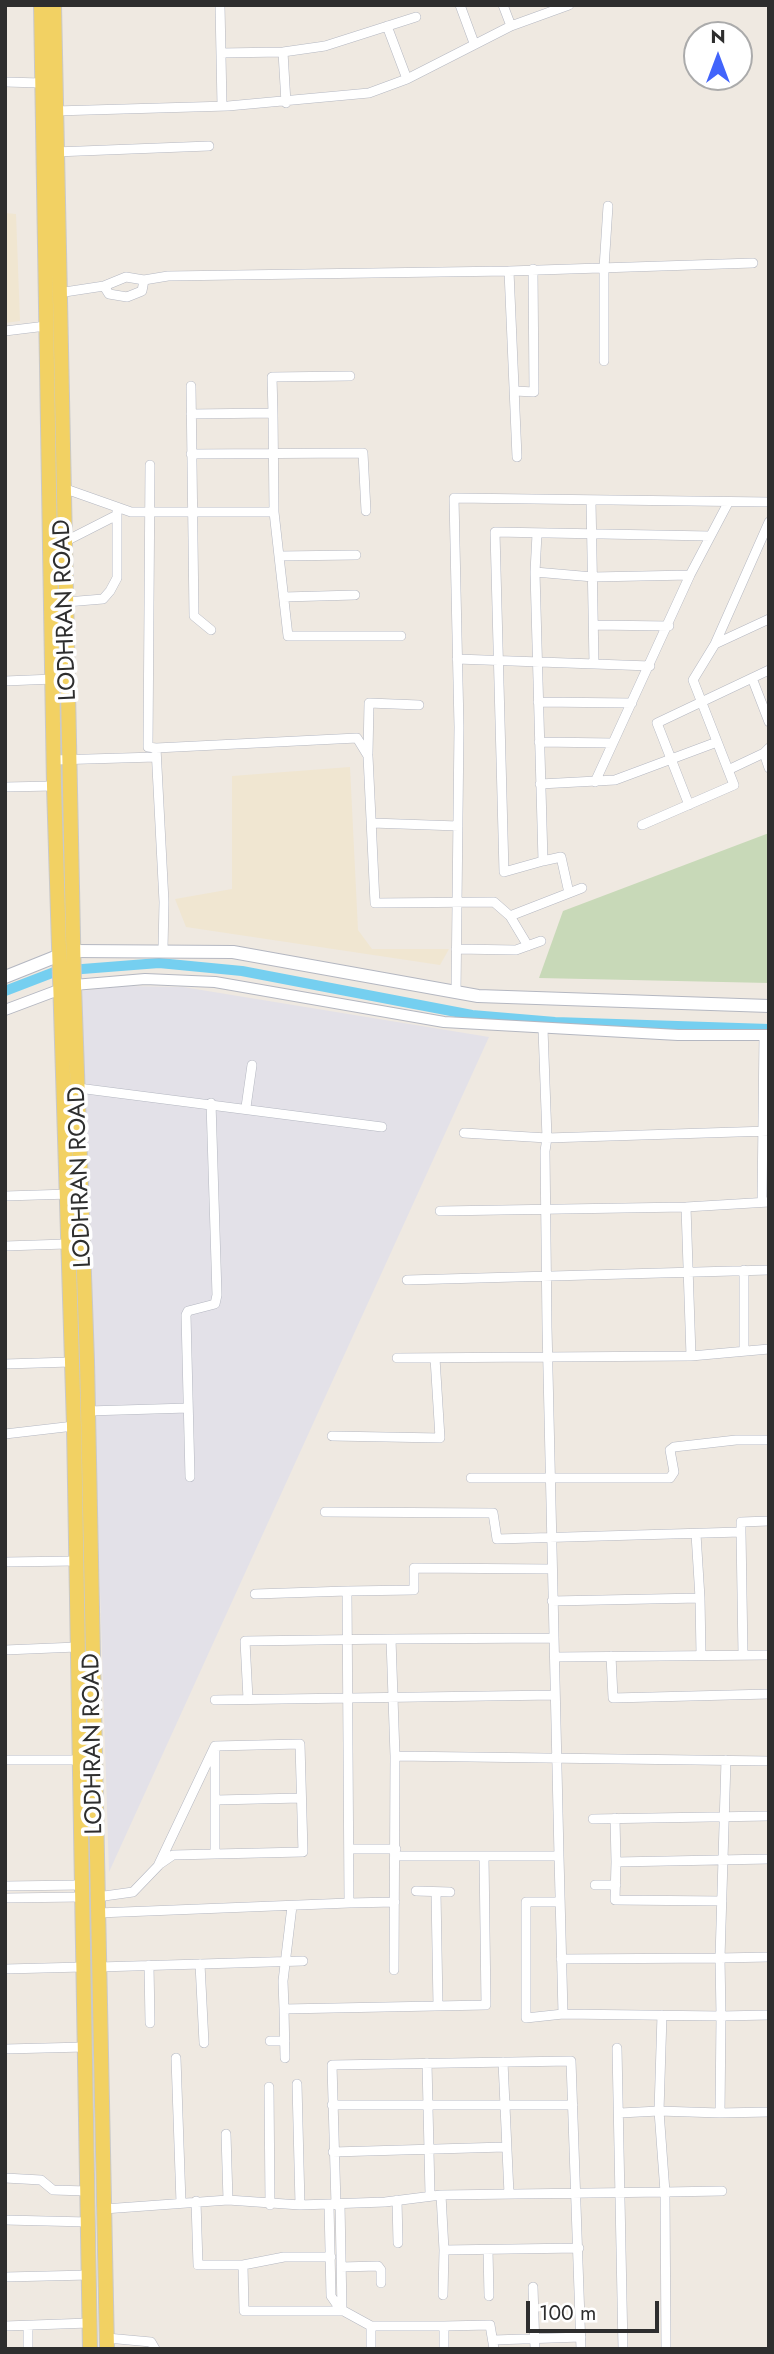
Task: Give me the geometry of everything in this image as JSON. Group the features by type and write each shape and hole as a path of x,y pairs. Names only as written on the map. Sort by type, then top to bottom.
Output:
{"main road":[{"name":"LODHRAN ROAD","path":"41,5 54,786 67,957"},
{"name":"LODHRAN ROAD","path":"54,5 55,152 70,760 66,1244 74,1426 79,1760 87,1893 98,1913 107,2343"},
{"path":"5,977 67,957 163,949 233,952 456,993 514,998 769,1006"},
{"name":"LODHRAN ROAD","path":"67,987 78,1088 88,1412 87,1893 83,1967 90,2349"}],"street":[{"path":"220,5 222,106"},
{"path":"460,5 474,43"},
{"path":"503,5 510,26"},
{"path":"55,111 286,103 369,93 407,79 546,9 569,5"},
{"path":"221,53 283,52 325,46 416,17"},
{"path":"387,26 407,79"},
{"path":"283,52 286,103"},
{"path":"5,82 41,83"},
{"path":"55,152 209,146"},
{"path":"604,361 604,268 608,206"},
{"path":"58,293 104,286 126,277 144,280 168,276 509,271 753,263"},
{"path":"515,391 534,391 533,269"},
{"path":"509,271 517,457"},
{"path":"104,286 109,294 127,297 142,291 144,280"},
{"path":"5,331 46,326"},
{"path":"349,376 272,377 274,512 288,636 401,636"},
{"path":"191,386 194,616 211,629"},
{"path":"191,414 272,413"},
{"path":"191,454 363,453 366,511"},
{"path":"150,466 148,747 156,752"},
{"path":"63,488 117,512 274,512"},
{"path":"456,993 458,826 454,498 769,502"},
{"path":"592,501 594,664"},
{"path":"595,782 669,626 690,575 728,503"},
{"path":"64,542 117,512"},
{"path":"66,602 103,599 110,591 117,578 117,512"},
{"path":"642,825 734,785 694,680 715,644 769,522"},
{"path":"569,892 561,857 504,872 495,532 710,536"},
{"path":"537,534 535,572 543,861"},
{"path":"279,556 356,555"},
{"path":"535,572 593,577 690,575"},
{"path":"284,597 355,595"},
{"path":"715,644 769,619"},
{"path":"594,625 669,626"},
{"path":"457,659 650,666"},
{"path":"689,804 657,723 769,670"},
{"path":"752,678 769,722"},
{"path":"5,681 54,679"},
{"path":"538,702 632,703"},
{"path":"419,705 369,703 368,756 375,903 495,902 510,916 528,946"},
{"path":"54,760 357,738 368,756"},
{"path":"539,742 613,743"},
{"path":"540,784 615,780 717,742"},
{"path":"728,770 766,751 769,768"},
{"path":"156,752 163,949"},
{"path":"5,787 54,786"},
{"path":"372,824 458,826"},
{"path":"510,916 582,888"},
{"path":"456,949 516,950 541,941"},
{"path":"5,1010 67,987 145,979 215,982 444,1022 543,1029 767,1035 765,1202 686,1207 440,1211"},
{"path":"543,1029 547,1138 552,1638 555,1657 563,2014"},
{"path":"246,1107 252,1065"},
{"path":"78,1088 246,1107 382,1127"},
{"path":"190,1477 186,1315 188,1311 215,1304 217,1295 211,1103"},
{"path":"464,1133 547,1138 765,1131"},
{"path":"5,1196 82,1194"},
{"path":"686,1207 691,1356"},
{"path":"5,1246 66,1244"},
{"path":"744,1270 744,1349"},
{"path":"407,1280 769,1270"},
{"path":"397,1358 691,1356 744,1349 769,1349"},
{"path":"332,1436 440,1438 435,1358"},
{"path":"5,1364 71,1362"},
{"path":"88,1412 188,1408"},
{"path":"5,1434 74,1426"},
{"path":"471,1478 670,1478 674,1472 670,1450 674,1447 736,1440 769,1440"},
{"path":"325,1512 493,1513 496,1539 741,1532"},
{"path":"743,1655 741,1521 769,1521"},
{"path":"696,1534 701,1655"},
{"path":"5,1562 75,1560"},
{"path":"255,1594 414,1590 414,1568 552,1569"},
{"path":"347,1591 349,1903"},
{"path":"552,1601 700,1598"},
{"path":"247,1699 246,1641 552,1638"},
{"path":"391,1639 396,1853 394,1970"},
{"path":"5,1650 77,1647"},
{"path":"555,1657 769,1655"},
{"path":"611,1656 613,1698 769,1694"},
{"path":"215,1700 555,1695"},
{"path":"5,1898 133,1892 158,1866 173,1855 303,1853 300,1744 215,1746"},
{"path":"158,1866 215,1746"},
{"path":"215,1746 215,1854"},
{"path":"394,1756 769,1761"},
{"path":"5,1760 79,1760"},
{"path":"720,2113 720,1958 726,1760"},
{"path":"216,1800 300,1798"},
{"path":"593,1819 769,1815"},
{"path":"615,1818 615,1900 722,1901"},
{"path":"350,1849 484,1856 559,1856"},
{"path":"285,2009 486,2005 484,1856"},
{"path":"616,1862 769,1859"},
{"path":"596,1885 616,1885"},
{"path":"5,1886 87,1893"},
{"path":"416,1891 450,1892"},
{"path":"436,1892 438,2006"},
{"path":"98,1913 395,1902"},
{"path":"560,1902 526,1902 526,2018 563,2014 769,2015"},
{"path":"285,2058 285,1961 292,1906"},
{"path":"561,1959 769,1956"},
{"path":"99,1967 303,1961"},
{"path":"200,1964 204,2043"},
{"path":"149,1965 150,2023"},
{"path":"5,1969 83,1967"},
{"path":"662,2015 659,2111 665,2192 666,2349"},
{"path":"270,2041 285,2041"},
{"path":"5,2049 85,2047"},
{"path":"617,2048 623,2349"},
{"path":"176,2058 181,2203"},
{"path":"342,2311 335,2205 332,2065 571,2061 581,2349"},
{"path":"503,2062 509,2194"},
{"path":"427,2063 430,2195"},
{"path":"297,2084 300,2206"},
{"path":"269,2087 270,2205"},
{"path":"332,2105 573,2105"},
{"path":"620,2113 769,2112"},
{"path":"226,2134 228,2200"},
{"path":"333,2152 429,2147 505,2147"},
{"path":"5,2178 41,2180 53,2190 87,2191"},
{"path":"104,2209 228,2200 300,2206 397,2200 430,2195 722,2191"},
{"path":"441,2195 443,2295"},
{"path":"397,2200 398,2243"},
{"path":"196,2201 198,2265 243,2265 284,2257 331,2257"},
{"path":"335,2205 331,2296 342,2311 371,2326 490,2325 494,2344 535,2344 581,2337"},
{"path":"5,2220 88,2222"},
{"path":"444,2250 579,2248"},
{"path":"488,2250 489,2295"},
{"path":"243,2265 245,2312 342,2311"},
{"path":"341,2267 378,2266 381,2283"},
{"path":"5,2277 89,2275"},
{"path":"533,2287 535,2344"},
{"path":"5,2326 89,2323"},
{"path":"28,2349 29,2326"},
{"path":"371,2326 371,2349"},
{"path":"444,2326 444,2349"},
{"path":"107,2343 151,2342 155,2349"}],"shaded area":[{"path":"5,213 16,214 20,321 5,323"},
{"path":"350,767 358,930 372,949 449,949 440,965 186,927 175,899 232,889 232,776"},
{"path":"123,986 183,987 489,1037 109,1872 81,991"}],"green space":[{"path":"769,833 769,983 539,978 563,911"}],"waterway":[{"path":"5,991 57,971 159,963 242,971 472,1015 555,1022 769,1029"}]}
